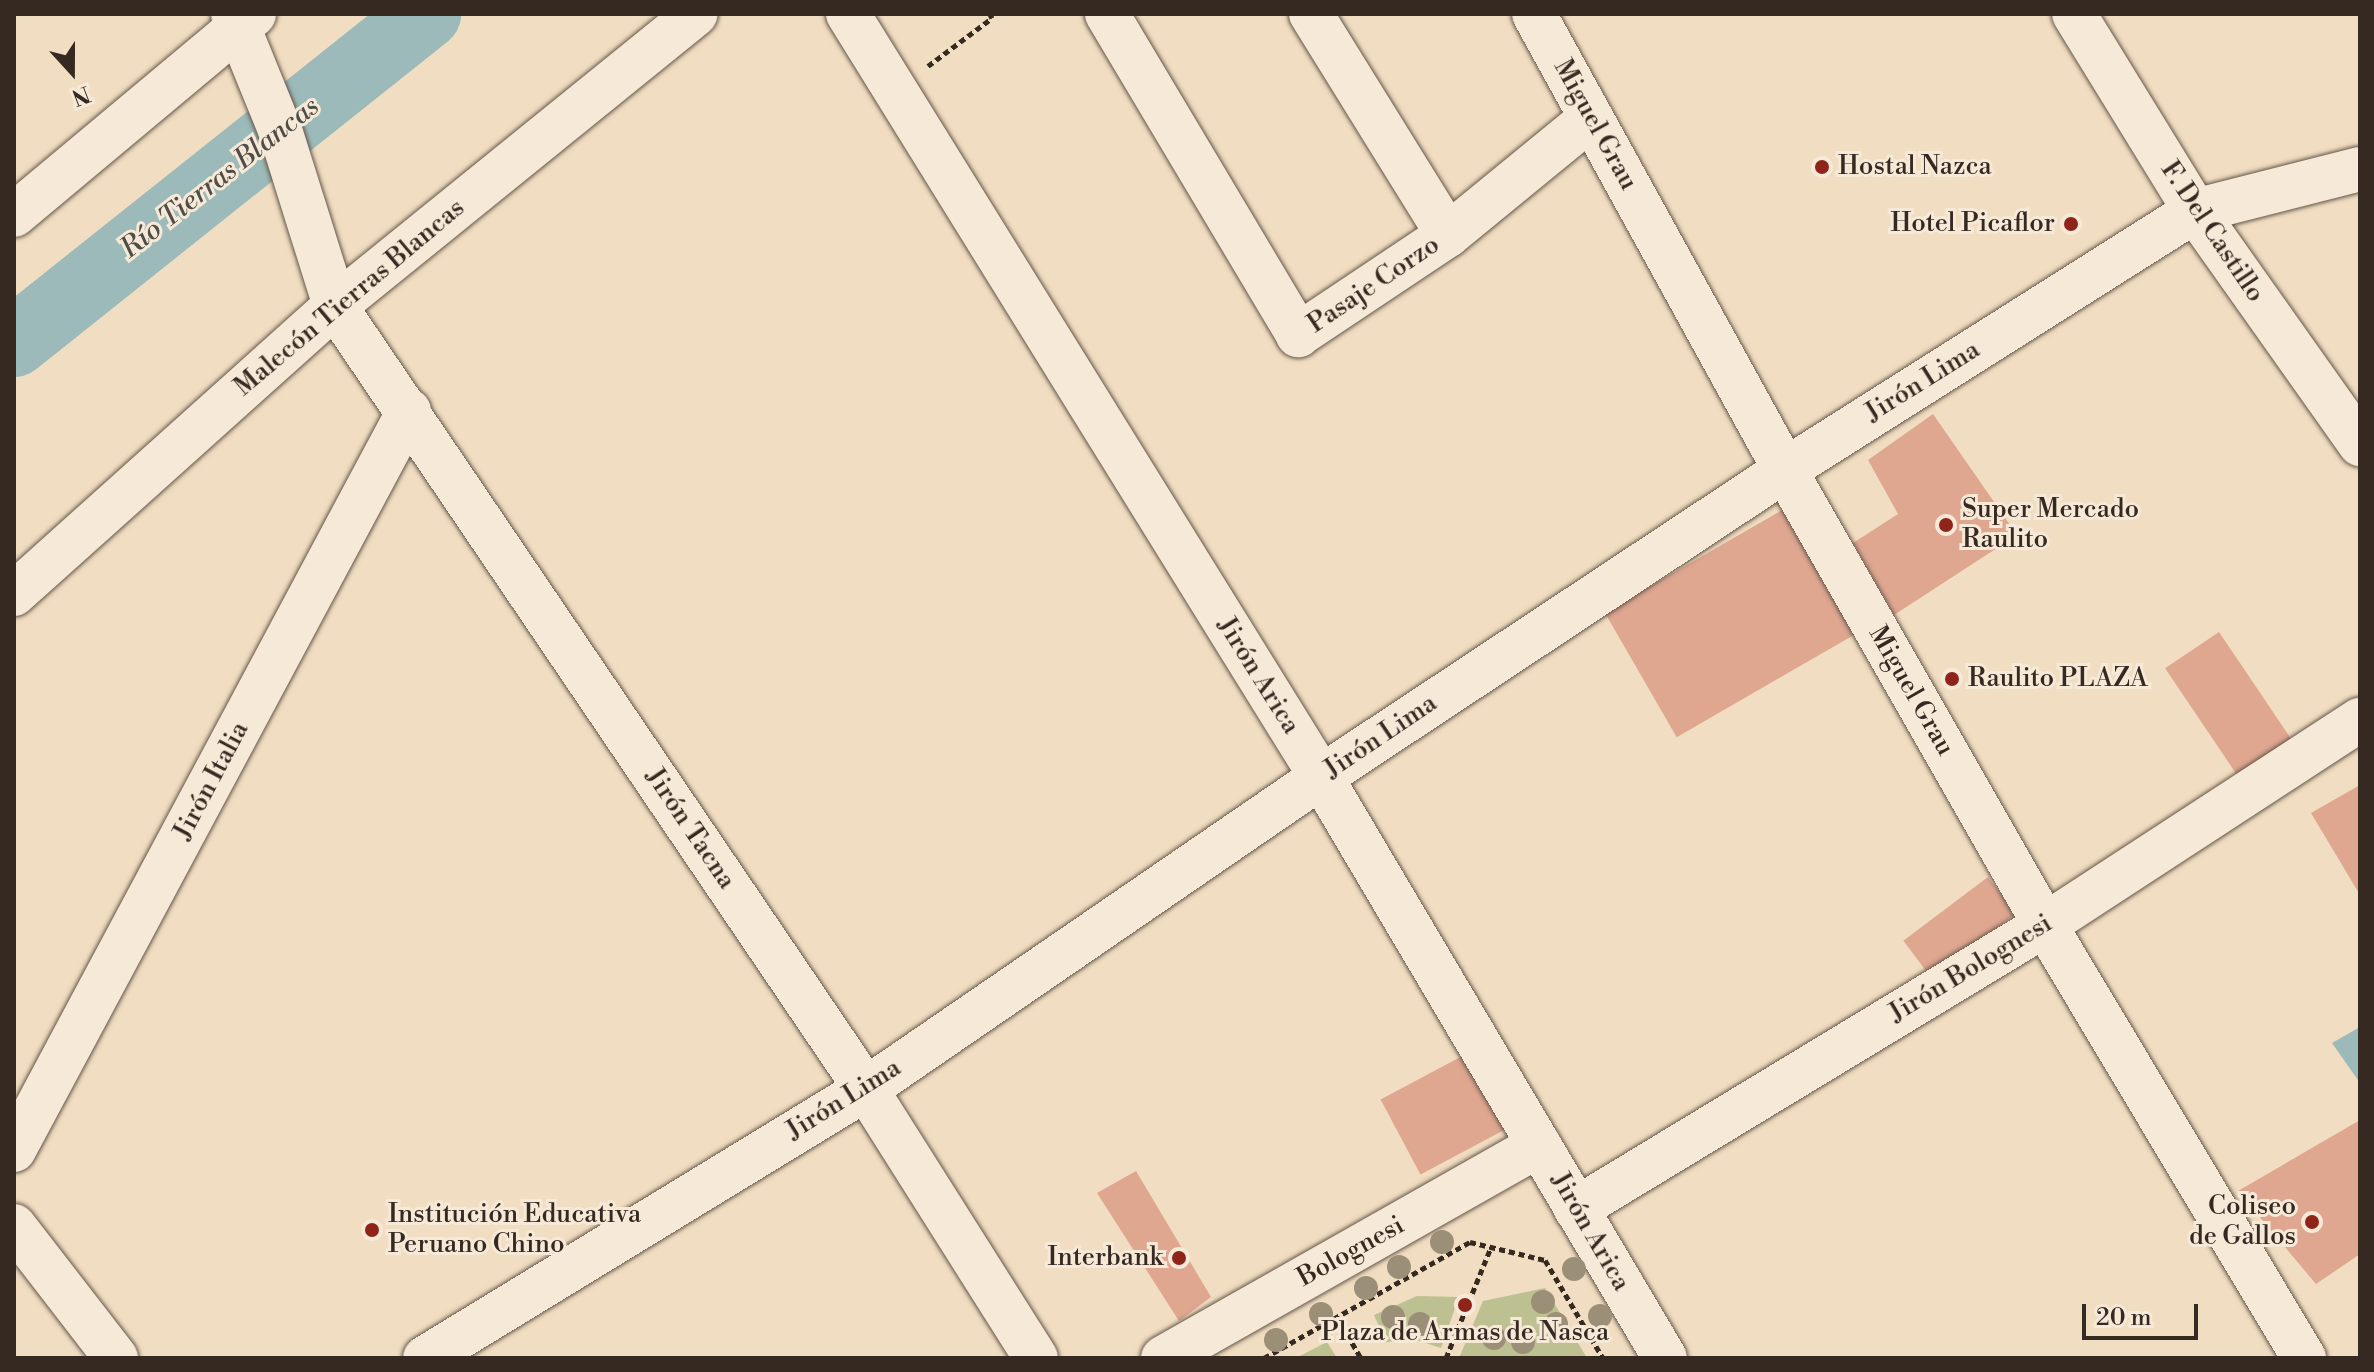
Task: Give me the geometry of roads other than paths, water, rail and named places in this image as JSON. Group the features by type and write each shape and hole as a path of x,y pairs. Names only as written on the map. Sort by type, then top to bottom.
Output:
{"street":[{"name":"Malecón Tierras Blancas","path":"14,594 335,306 696,14"},
{"name":"Jirón Arica","path":"848,14 1321,777 1665,1358"},
{"name":"Pasaje Corzo","path":"1107,14 1298,335 1448,235 1591,118"},
{"path":"1311,14 1448,235"},
{"name":"Miguel Grau","path":"1534,14 1785,470 2045,925 2304,1358"},
{"name":"F. Del Castillo","path":"2074,14 2195,211 2360,444"},
{"name":"Jirón Tacna","path":"242,18 335,306 866,1089 1036,1358"},
{"path":"14,215 242,18"},
{"name":"Jirón Lima","path":"425,1358 866,1089 1321,777 1785,470 2195,211 2360,169"},
{"name":"Jirón Italia","path":"14,1150 409,411"},
{"name":"Jirón Bolognesi","path":"1576,1209 2045,925 2360,720"},
{"name":"Bolognesi","path":"1163,1358 1539,1145"},
{"path":"14,1226 116,1358"}],"water":[{"path":"2360,1027 2360,1083 2332,1043"}],"waterway":[{"name":"Río Tierras Blancas","path":"14,342 426,14"}],"place":[{"name":"Hostal Nazca","path":"1822,167"},
{"name":"Hotel Picaflor","path":"2071,224"},
{"name":"Super Mercado Raulito","path":"1946,525"},
{"name":"Raulito PLAZA","path":"1952,679"},
{"name":"Coliseo de Gallos","path":"2312,1222"},
{"name":"Institución Educativa Peruano Chino","path":"372,1230"},
{"name":"Interbank","path":"1179,1258"},
{"name":"Plaza de Armas de Nasca","path":"1465,1305"}]}
